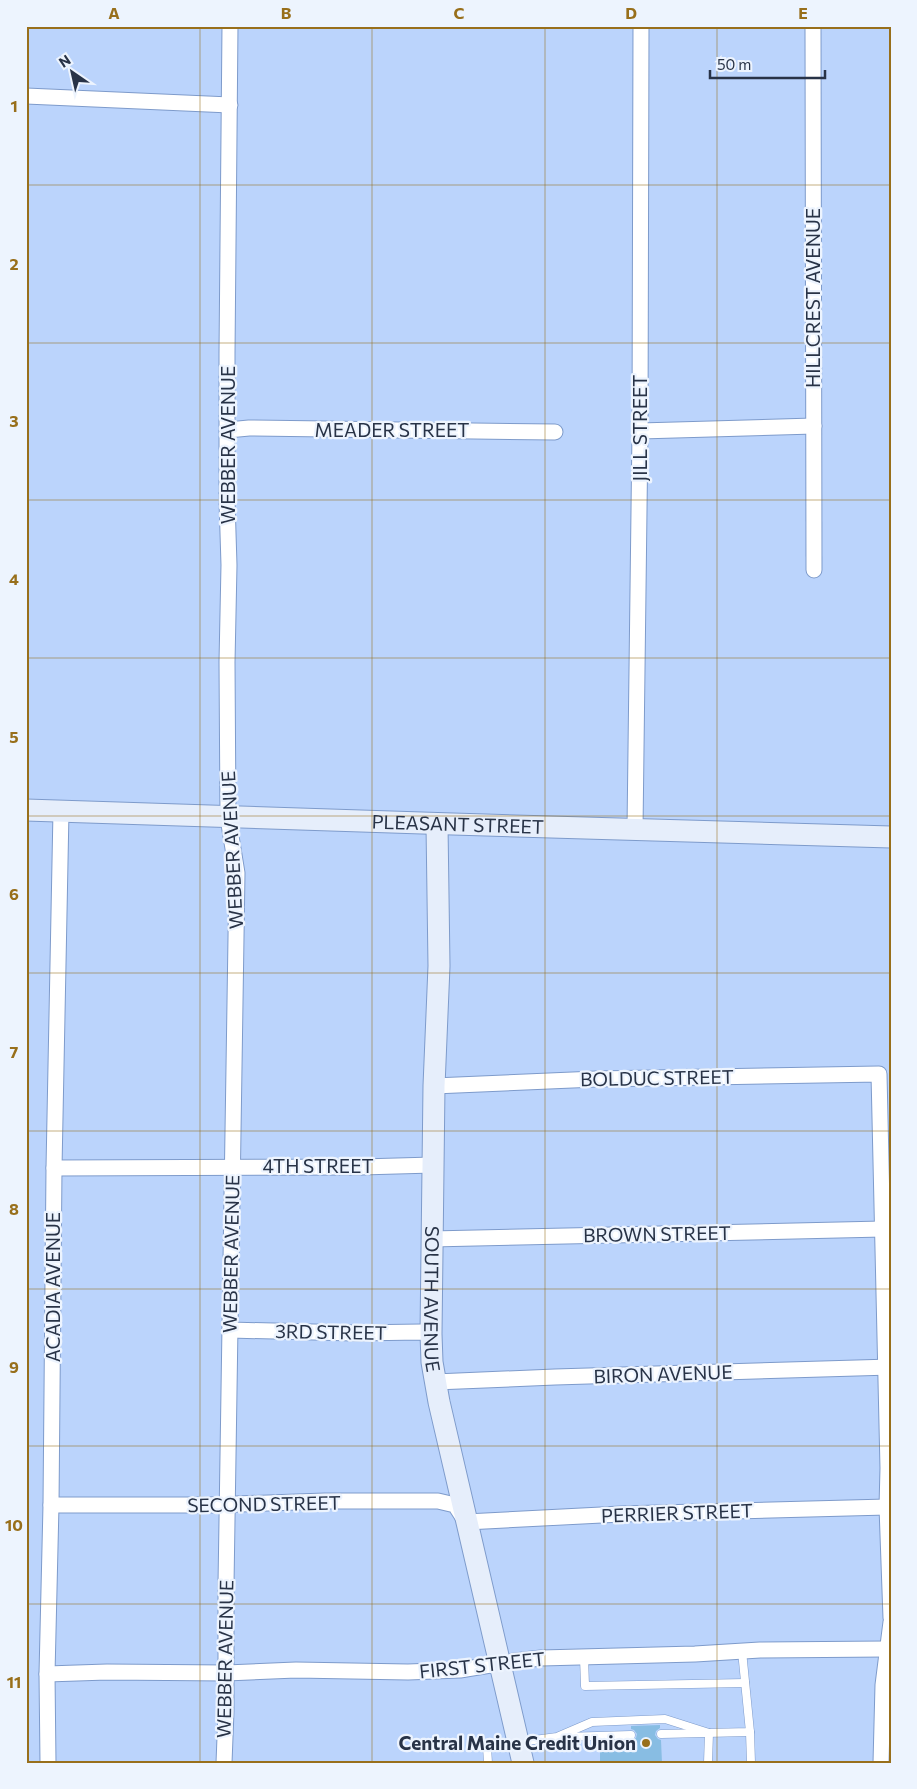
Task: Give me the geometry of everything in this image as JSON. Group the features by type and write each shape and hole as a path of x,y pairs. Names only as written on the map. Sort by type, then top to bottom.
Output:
{"street":[{"name":"WEBBER AVENUE","path":"224,1763 237,874 228,818 227,353 230,26"},
{"name":"JILL STREET","path":"635,829 640,431 641,26"},
{"name":"HILLCREST AVENUE","path":"813,26 814,570"},
{"path":"26,96 230,106"},
{"path":"640,431 814,426"},
{"name":"MEADER STREET","path":"228,430 248,428 556,432"},
{"name":"PLEASANT STREET","path":"26,810 438,825 635,829 891,838"},
{"name":"ACADIA AVENUE","path":"48,1763 54,1168 61,811"},
{"name":"SOUTH AVENUE","path":"438,825 439,966 431,1239 431,1334 435,1382 521,1753"},
{"name":"BOLDUC STREET","path":"434,1086 596,1079 879,1074 883,1229"},
{"name":"4TH STREET","path":"54,1168 433,1165"},
{"path":"883,1229 888,1367 887,1507 891,1618"},
{"name":"BROWN STREET","path":"431,1239 883,1229"},
{"name":"3RD STREET","path":"230,1330 354,1333 421,1332 431,1334"},
{"name":"BIRON AVENUE","path":"435,1382 565,1376 888,1367"},
{"name":"SECOND STREET","path":"51,1505 128,1506 438,1500 455,1505 466,1522"},
{"name":"PERRIER STREET","path":"466,1522 621,1514 887,1507"},
{"path":"881,1763 883,1685 886,1649 891,1622"},
{"name":"FIRST STREET","path":"48,1674 106,1672 226,1674 296,1670 452,1671 541,1658 742,1651 886,1649"}],"lane":[{"path":"742,1651 751,1763"},
{"path":"584,1657 585,1686 745,1683"},
{"path":"521,1753 592,1722 664,1719 709,1733"},
{"path":"661,1734 750,1732"},
{"path":"708,1763 709,1733"},
{"path":"557,1737 631,1735"},
{"path":"487,1747 488,1763"}],"building":[{"name":"Central Maine Credit Union","path":"660,1725 655,1735 661,1740 662,1763 600,1763 600,1752 631,1751 631,1741 636,1738 637,1734 631,1729 631,1726"}],"place":[{"name":"Central Maine Credit Union","path":"646,1743"}]}
